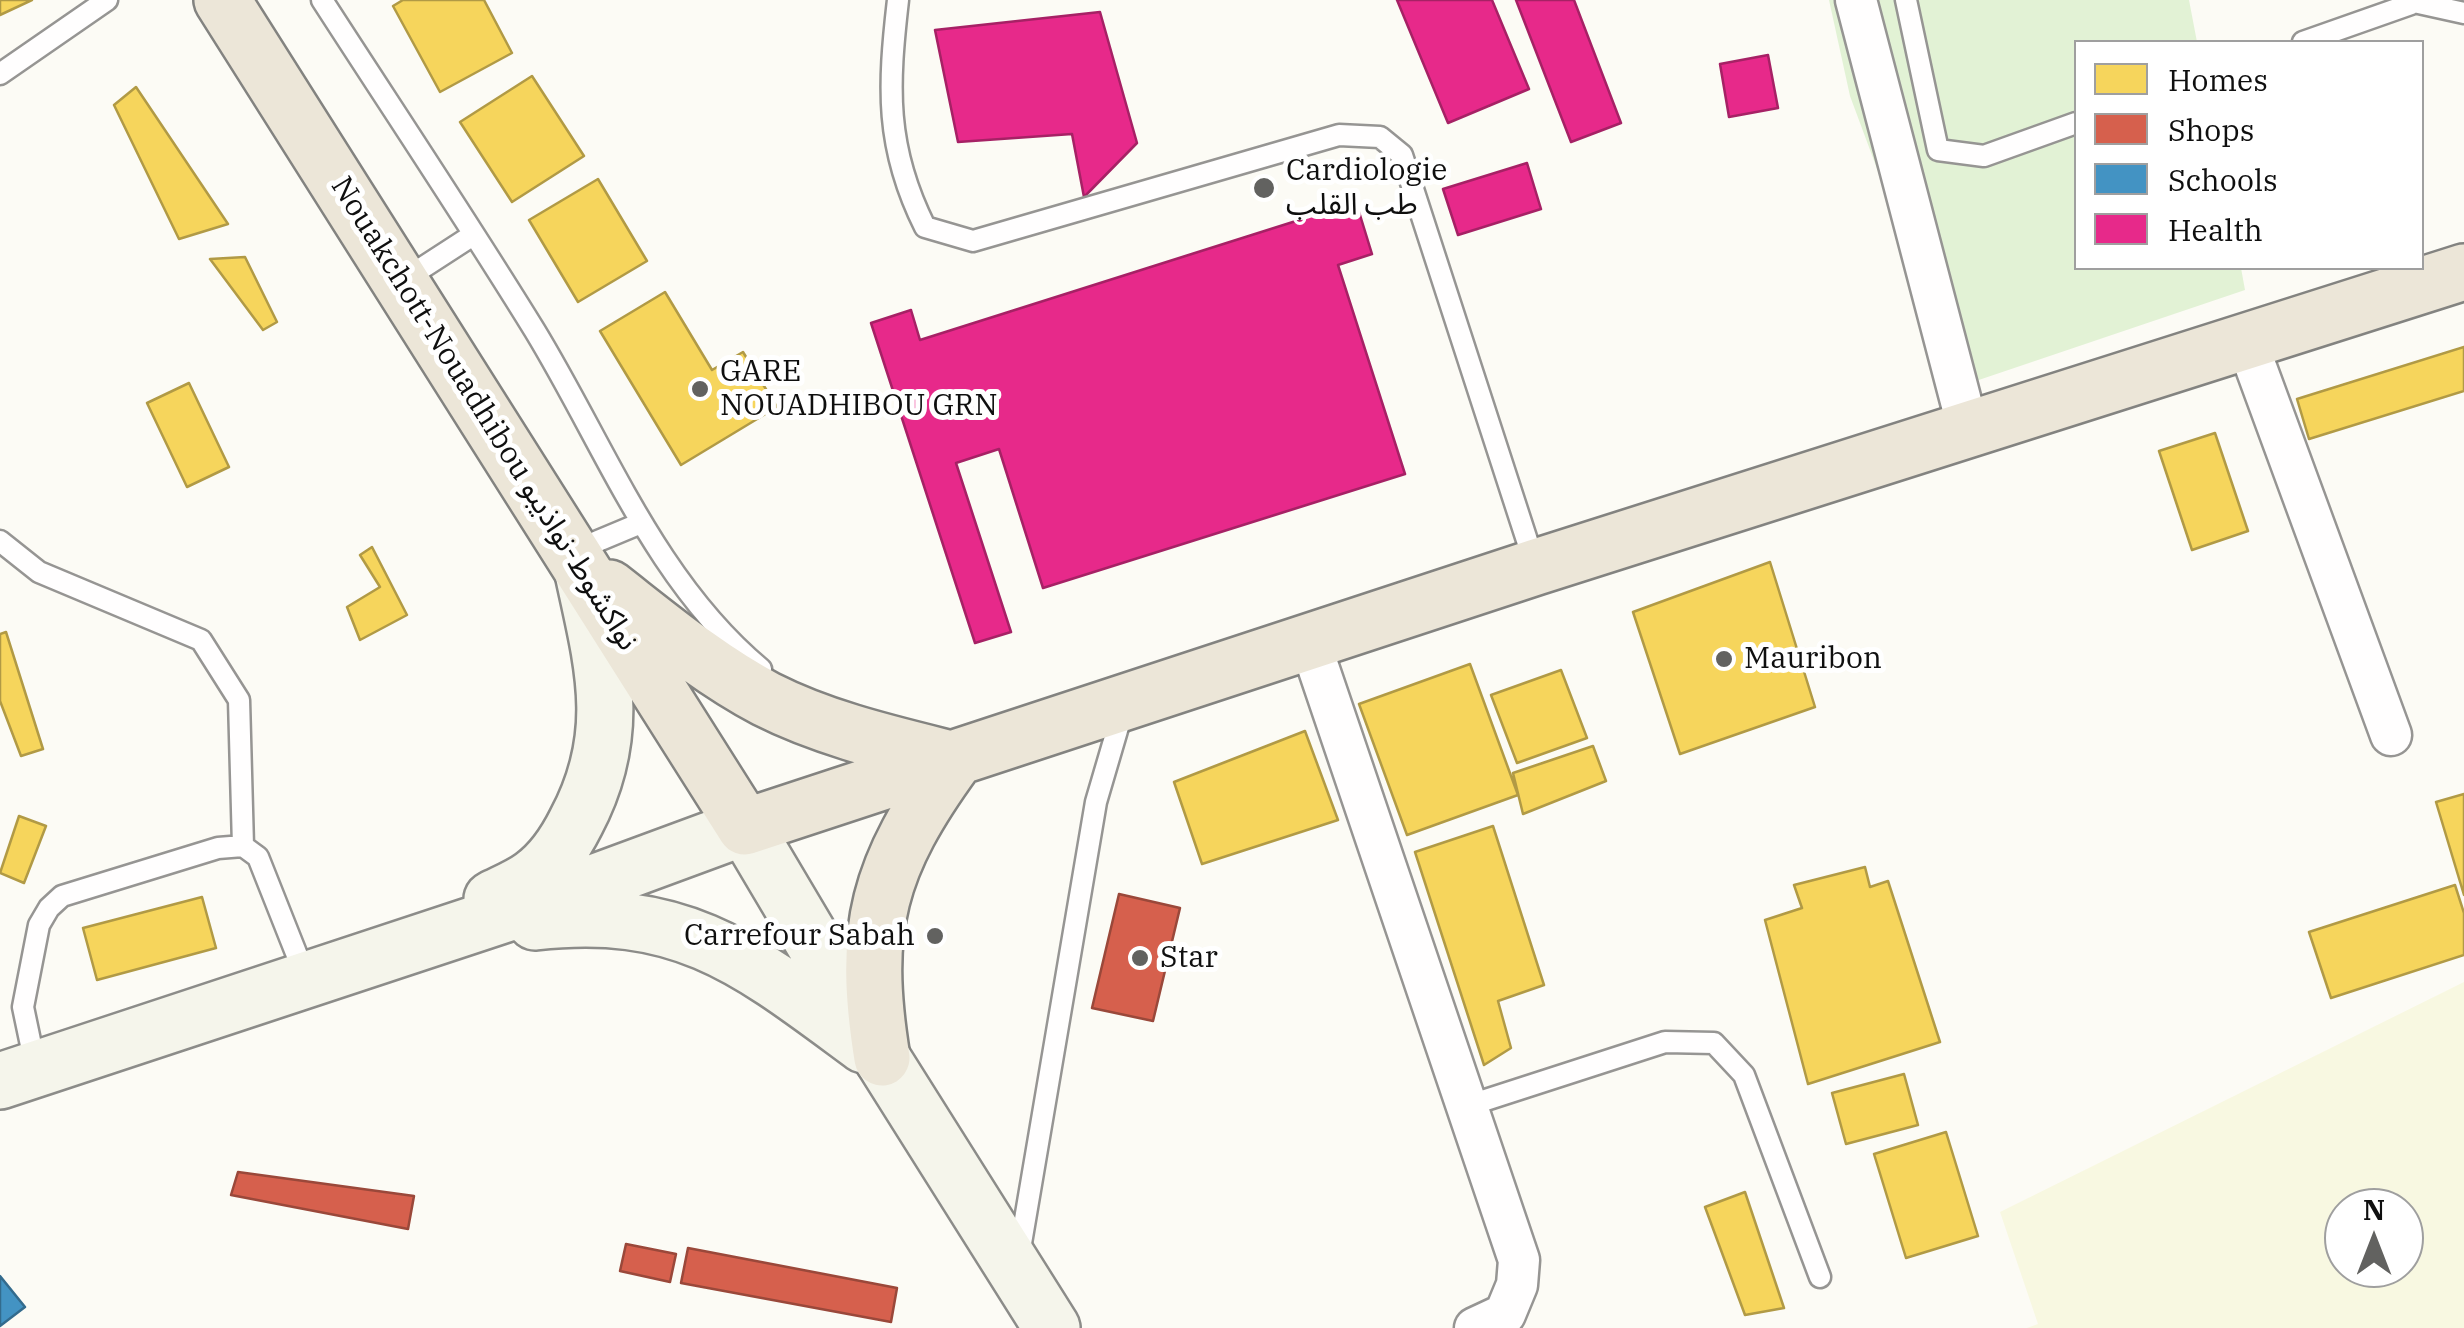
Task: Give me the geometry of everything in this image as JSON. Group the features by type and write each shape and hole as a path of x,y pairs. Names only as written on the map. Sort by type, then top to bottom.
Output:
{"highway":[{"name":"Nouakchott-Nouadhibou نواكشوط-نواذيبو","path":"222,0 744,828"},
{"path":"744,828 1536,567 2464,272"},
{"path":"577,559 701,659 765,698 822,724 956,760"},
{"path":"882,1058 871,991 875,929 885,878 915,816 956,760"}],"main road":[{"path":"402,948 536,876 566,842 584,807 601,764 607,722 605,675 577,559"},
{"path":"18,1076 402,948 744,828 882,1058 1052,1328"},
{"path":"402,948 538,921 645,921 724,948 763,970 882,1058"}],"street":[{"path":"1856,0 1969,432"},
{"path":"2247,342 2391,736"},
{"path":"1310,642 1519,1260 1517,1285 1504,1314 1475,1328"}],"lane":[{"path":"0,74 106,0"},
{"path":"322,0 536,334 641,522 734,646 822,724"},
{"path":"898,0 889,85 902,182 926,228 973,241 1339,135 1380,138 1402,155 1536,567"},
{"path":"1906,0 1938,150 1984,156 2074,124"},
{"path":"2308,40 2408,2 2464,13"},
{"path":"400,282 473,235"},
{"path":"577,559 641,522"},
{"path":"0,542 38,572 201,640 240,700 243,846"},
{"path":"1016,1272 1096,802 1126,701"},
{"path":"18,1076 22,1007 38,925 62,896 218,848 243,846 258,857 307,980"},
{"path":"1467,1106 1666,1042 1714,1043 1744,1075 1820,1277"}],"green space":[{"path":"1829,0 2189,0 2197,40 2074,40 2074,270 2241,270 2245,290 1958,387 1850,96"},
{"path":"2464,982 2464,1328 2027,1328 2038,1324 2000,1212"}],"building: Homes":[{"path":"0,0 32,0 0,15"},
{"path":"403,0 484,0 512,53 440,92 393,6"},
{"path":"532,76 584,156 512,202 460,122"},
{"path":"136,87 228,224 179,239 114,105"},
{"path":"598,179 647,261 578,302 529,220"},
{"path":"245,257 277,322 263,330 210,259"},
{"name":"GARE NOUADHIBOU GRN","path":"665,292 712,370 743,352 777,407 681,465 600,331"},
{"path":"2464,347 2464,391 2309,439 2297,399"},
{"path":"189,383 229,467 187,487 147,403"},
{"path":"2215,433 2248,531 2192,550 2159,451"},
{"path":"372,547 407,615 360,640 347,607 380,587 360,555"},
{"name":"Mauribon","path":"1770,562 1815,707 1680,754 1633,612"},
{"path":"6,632 43,749 21,756 0,701 0,634"},
{"path":"1470,664 1518,795 1407,835 1359,704"},
{"path":"1561,670 1587,738 1517,763 1491,695"},
{"path":"1305,731 1338,820 1202,864 1174,782"},
{"path":"1593,746 1606,781 1523,814 1513,773"},
{"path":"2464,794 2464,895 2436,802"},
{"path":"19,816 46,826 24,883 0,873"},
{"path":"1493,826 1544,985 1498,1001 1511,1048 1484,1065 1415,852"},
{"path":"1865,867 1870,887 1888,881 1940,1042 1808,1084 1765,920 1802,908 1794,885"},
{"path":"2455,885 2464,913 2464,955 2331,998 2309,932"},
{"path":"202,897 216,948 97,980 83,928"},
{"path":"1904,1074 1918,1125 1846,1144 1832,1093"},
{"path":"1946,1132 1978,1236 1906,1258 1874,1154"},
{"path":"1745,1192 1784,1308 1745,1315 1705,1207"}],"building: Shops":[{"path":"1119,894 1180,908 1153,1021 1092,1008"},
{"path":"238,1172 414,1196 408,1229 231,1195"},
{"path":"626,1244 676,1254 670,1282 620,1271"},
{"path":"688,1248 897,1288 891,1322 681,1283"}],"building: Schools":[{"path":"0,1276 25,1307 0,1326"}],"building: Health":[{"path":"1397,0 1492,0 1529,89 1448,123"},
{"path":"1516,0 1574,0 1621,123 1571,142"},
{"path":"1100,12 1137,143 1084,197 1072,134 958,142 935,30"},
{"path":"1768,55 1778,108 1729,117 1720,64"},
{"path":"1527,163 1541,209 1458,235 1443,189"},
{"path":"1356,202 1372,254 1338,265 1405,474 1043,588 999,449 956,463 1011,632 975,643 871,323 911,310 920,340"}],"place":[{"name":"Cardiologie طب القلب","path":"1264,188"},
{"name":"GARE NOUADHIBOU GRN","path":"700,389"},
{"name":"Mauribon","path":"1724,659"},
{"name":"Carrefour Sabah","path":"935,936"},
{"name":"Star","path":"1140,958"}]}
